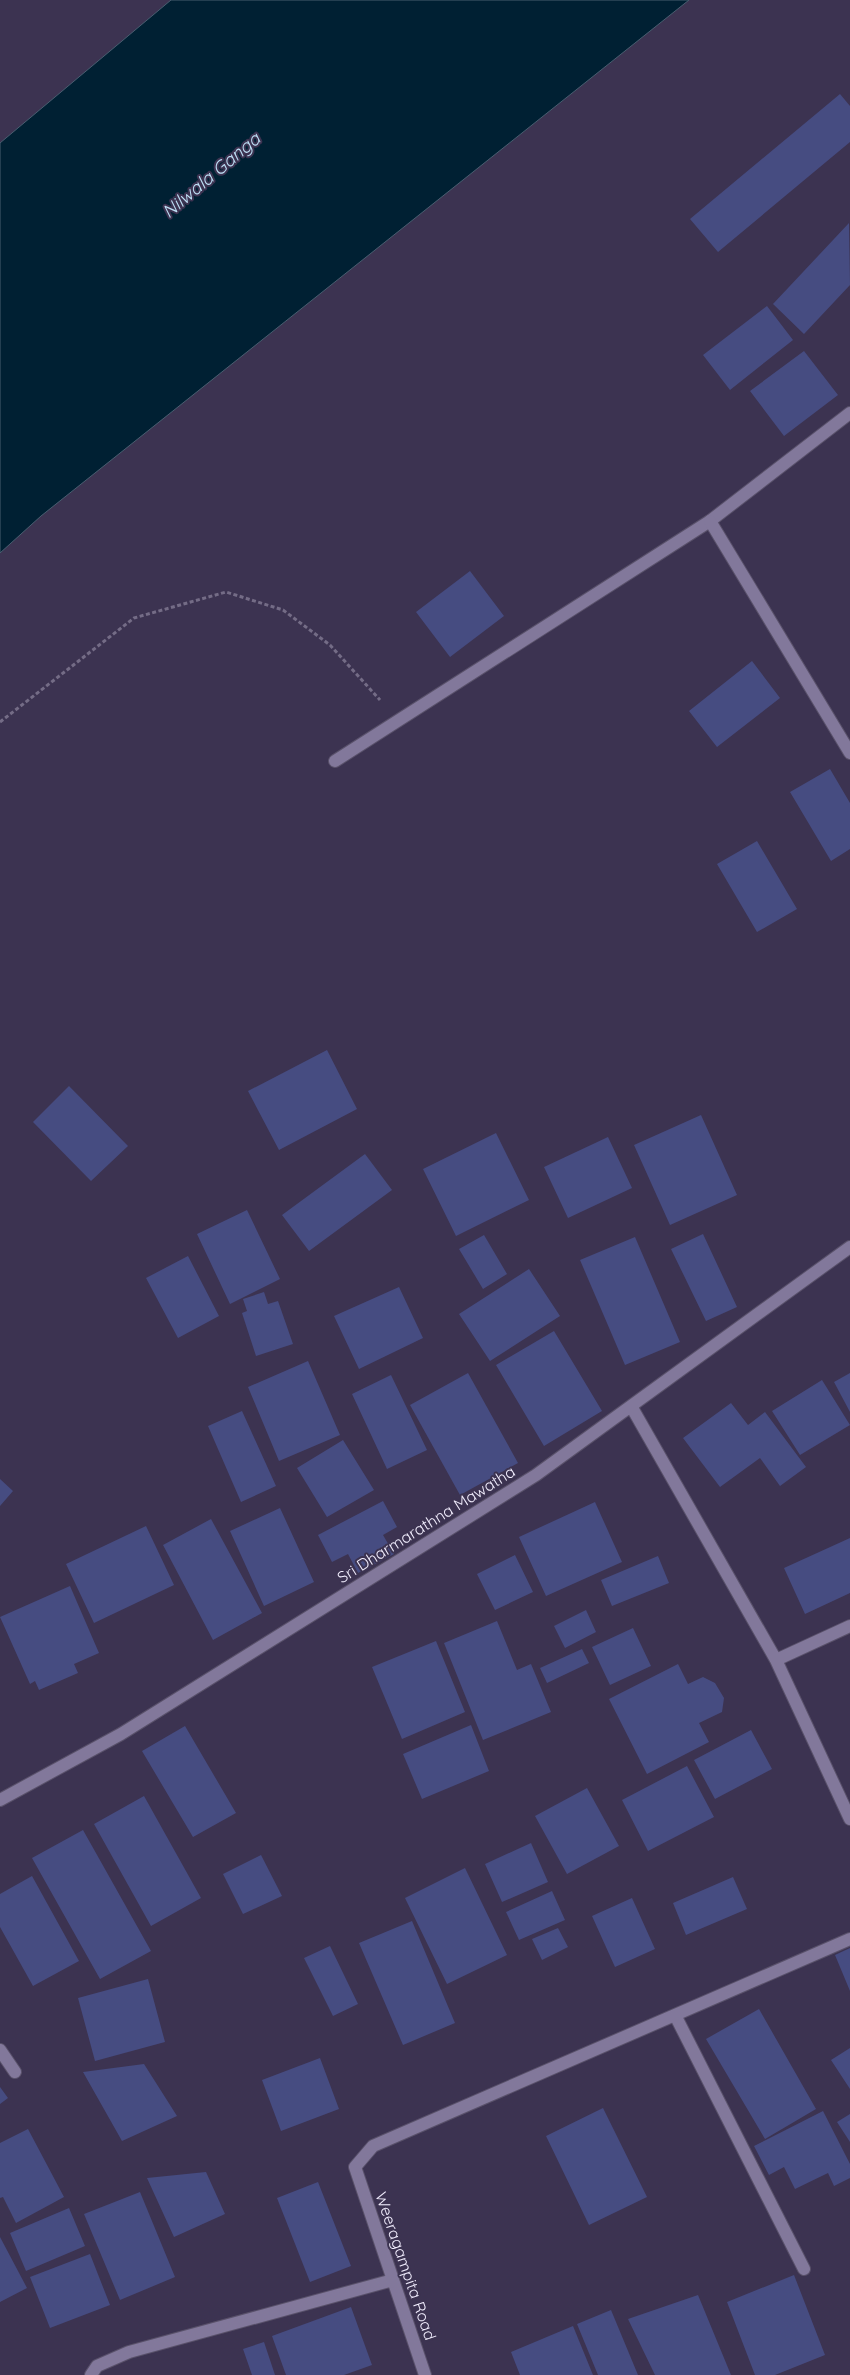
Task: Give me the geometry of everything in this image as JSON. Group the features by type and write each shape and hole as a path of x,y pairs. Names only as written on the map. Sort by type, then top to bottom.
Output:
{"street":[{"path":"335,761 710,521 850,412"},
{"path":"710,521 850,753"},
{"name":"Sri Dharmarathna Mawatha","path":"0,1800 121,1734 536,1475 850,1247"},
{"path":"631,1406 776,1660 850,1819"},
{"path":"776,1660 850,1626"},
{"path":"804,2269 675,2015 850,1939"},
{"name":"Weeragampita Road","path":"425,2375 355,2167 373,2146 675,2015"},
{"path":"0,2050 15,2072"},
{"path":"91,2375 97,2366 129,2352 393,2280"}],"path":[{"path":"0,722 134,618 226,592 283,610 330,645 399,721"}],"water":[{"name":"Nilwala Ganga","path":"171,0 689,0 41,516 0,553 0,143"}],"building":[{"path":"840,94 850,106 850,142 718,252 690,219"},
{"path":"849,223 850,285 804,334 773,304"},
{"path":"767,306 793,340 730,390 703,355"},
{"path":"804,351 838,395 784,436 750,391"},
{"path":"470,571 504,616 450,657 416,612"},
{"path":"752,661 780,698 717,747 689,711"},
{"path":"830,769 850,803 850,849 831,861 790,792"},
{"path":"757,841 797,909 757,932 717,864"},
{"path":"327,1050 357,1109 279,1150 248,1091"},
{"path":"69,1086 128,1146 91,1181 33,1122"},
{"path":"701,1115 737,1195 670,1225 634,1145"},
{"path":"496,1133 529,1200 456,1236 423,1169"},
{"path":"608,1137 632,1188 568,1218 544,1167"},
{"path":"365,1154 392,1190 309,1251 282,1215"},
{"path":"247,1210 280,1279 230,1304 197,1234"},
{"path":"703,1234 737,1307 706,1321 671,1249"},
{"path":"484,1235 507,1274 483,1289 459,1249"},
{"path":"635,1237 680,1342 625,1365 580,1260"},
{"path":"188,1256 219,1316 178,1338 146,1278"},
{"path":"529,1269 560,1316 490,1361 459,1314"},
{"path":"399,1287 423,1338 359,1369 334,1316"},
{"path":"264,1292 268,1304 278,1301 293,1344 256,1356 242,1313 247,1311 243,1299"},
{"path":"554,1331 602,1411 544,1446 496,1365"},
{"path":"308,1361 340,1435 279,1461 248,1387"},
{"path":"468,1373 518,1463 460,1495 410,1405"},
{"path":"850,1373 850,1412 834,1382"},
{"path":"391,1375 427,1450 387,1469 352,1394"},
{"path":"822,1380 850,1425 800,1455 772,1411"},
{"path":"731,1403 748,1425 765,1412 806,1467 780,1486 760,1458 720,1487 683,1438"},
{"path":"242,1411 276,1486 241,1502 208,1426"},
{"path":"343,1440 374,1490 327,1517 297,1468"},
{"path":"0,1479 13,1491 0,1506"},
{"path":"383,1501 397,1527 383,1535 394,1554 358,1573 348,1554 332,1562 318,1535"},
{"path":"595,1502 622,1562 546,1596 519,1537"},
{"path":"280,1508 314,1582 264,1606 230,1531"},
{"path":"211,1519 262,1613 213,1640 163,1545"},
{"path":"146,1526 174,1585 94,1623 66,1564"},
{"path":"850,1538 850,1593 805,1614 784,1568"},
{"path":"515,1555 533,1592 495,1610 477,1574"},
{"path":"658,1556 669,1583 612,1606 601,1580"},
{"path":"70,1586 99,1653 74,1664 78,1673 39,1690 35,1681 30,1684 0,1617"},
{"path":"586,1610 596,1632 565,1648 554,1626"},
{"path":"497,1621 517,1670 531,1664 551,1712 483,1740 444,1643"},
{"path":"633,1628 651,1666 610,1685 592,1647"},
{"path":"436,1641 465,1712 402,1739 372,1667"},
{"path":"582,1649 589,1663 547,1683 540,1668"},
{"path":"678,1664 688,1684 703,1677 715,1683 724,1698 722,1712 699,1723 709,1742 647,1774 609,1699"},
{"path":"471,1725 489,1771 422,1799 403,1754"},
{"path":"185,1726 236,1813 193,1837 142,1751"},
{"path":"751,1730 772,1769 715,1799 694,1760"},
{"path":"687,1766 714,1817 648,1851 622,1800"},
{"path":"587,1788 619,1846 567,1874 535,1816"},
{"path":"144,1796 201,1898 151,1926 94,1824"},
{"path":"83,1830 151,1951 100,1979 32,1858"},
{"path":"531,1843 548,1882 502,1902 485,1864"},
{"path":"261,1855 282,1896 243,1914 223,1874"},
{"path":"465,1868 507,1955 447,1984 405,1898"},
{"path":"32,1876 79,1961 33,1986 0,1927 0,1894"},
{"path":"733,1877 747,1909 686,1935 673,1903"},
{"path":"552,1891 565,1920 519,1940 506,1912"},
{"path":"632,1898 655,1949 615,1967 592,1916"},
{"path":"412,1921 455,2023 403,2045 359,1943"},
{"path":"558,1928 568,1947 542,1960 532,1939"},
{"path":"330,1946 358,2004 333,2016 304,1958"},
{"path":"850,1948 850,1991 835,1955"},
{"path":"148,1979 165,2042 95,2061 78,1998"},
{"path":"759,2009 816,2109 765,2139 706,2039"},
{"path":"850,2048 850,2089 831,2060"},
{"path":"320,2058 339,2109 281,2131 262,2080"},
{"path":"144,2064 177,2116 122,2141 83,2072"},
{"path":"0,2087 8,2098 0,2104"},
{"path":"603,2108 647,2197 589,2225 546,2136"},
{"path":"823,2111 850,2164 850,2178 834,2186 828,2173 795,2189 784,2167 769,2175 754,2146"},
{"path":"850,2114 850,2142 837,2122"},
{"path":"28,2129 64,2197 16,2223 3,2197 0,2198 0,2143"},
{"path":"206,2172 225,2214 174,2237 147,2178"},
{"path":"318,2182 351,2266 310,2282 277,2198"},
{"path":"140,2192 175,2277 120,2300 84,2214"},
{"path":"69,2208 85,2246 26,2271 10,2233"},
{"path":"0,2237 27,2288 0,2302"},
{"path":"90,2254 110,2305 50,2328 30,2277"},
{"path":"794,2275 825,2355 775,2375 755,2375 727,2302"},
{"path":"698,2295 731,2375 655,2375 628,2319"},
{"path":"351,2307 372,2365 344,2375 286,2375 272,2336"},
{"path":"611,2310 638,2375 598,2375 577,2324"},
{"path":"573,2326 593,2375 520,2375 511,2352"},
{"path":"264,2342 275,2375 252,2375 243,2349"}]}
